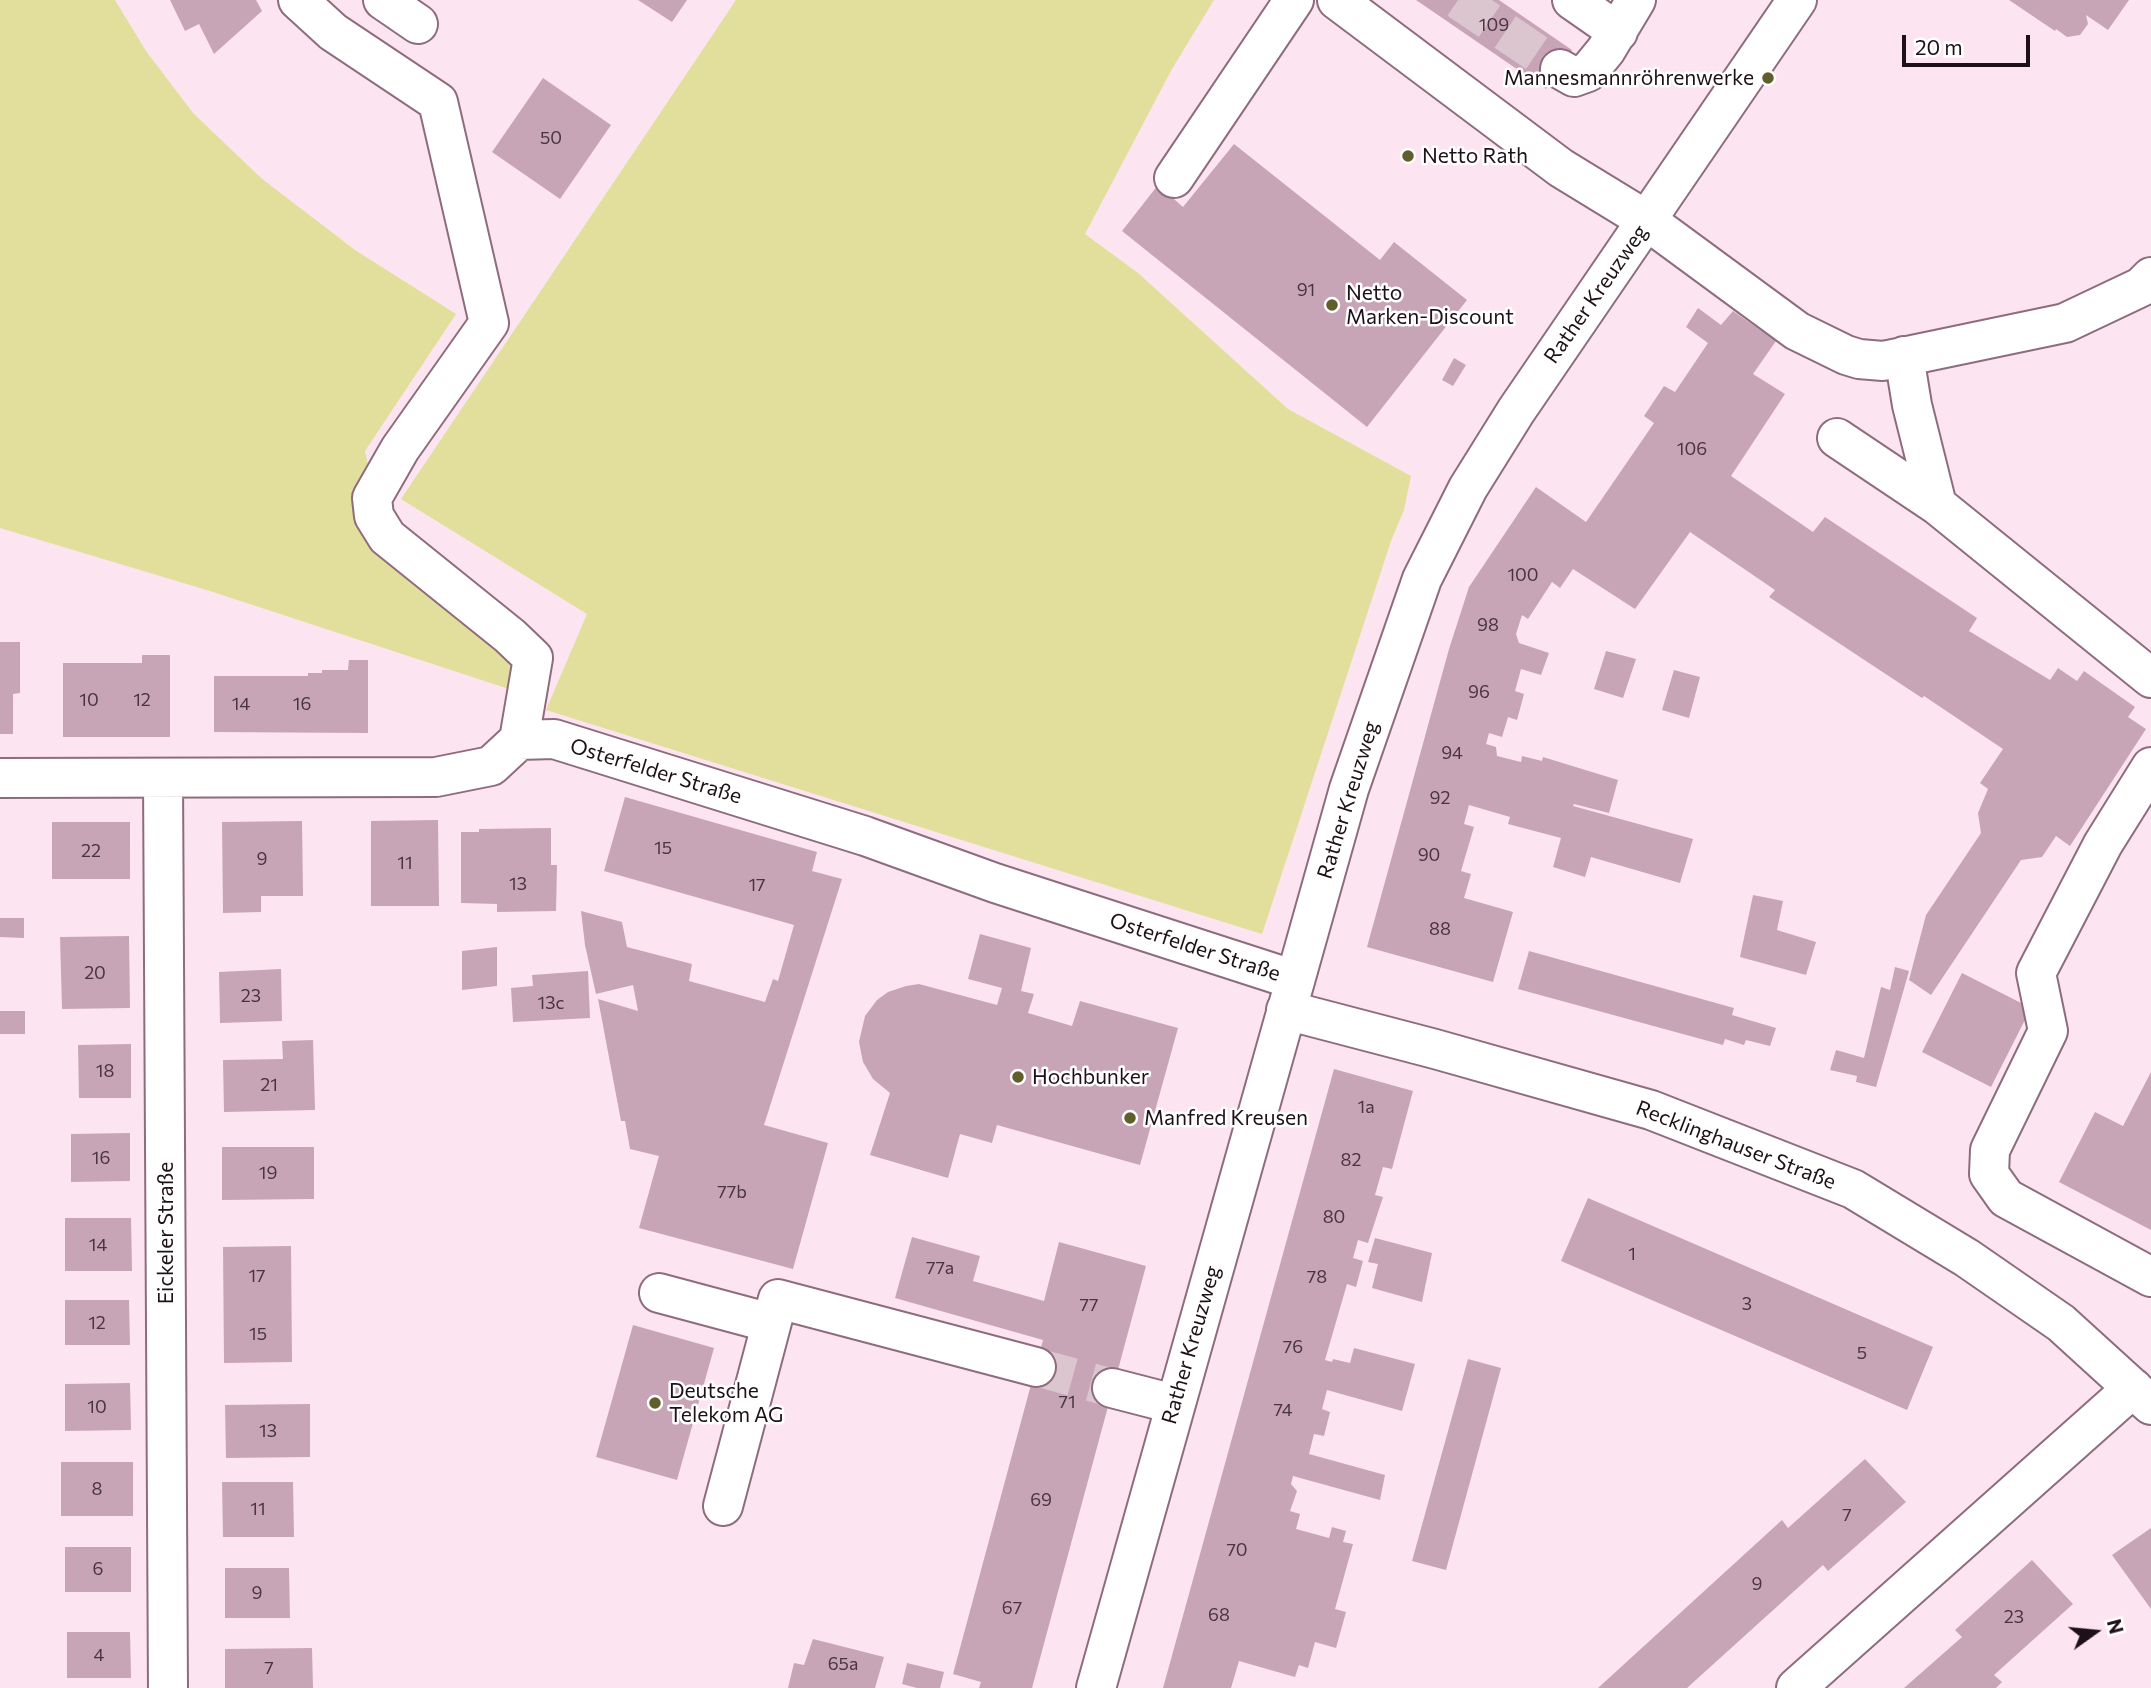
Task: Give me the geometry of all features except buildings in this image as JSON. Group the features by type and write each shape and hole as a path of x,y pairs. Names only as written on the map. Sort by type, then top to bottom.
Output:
{"street":[{"path":"0,778 436,777 491,766 519,740 533,658 510,635 387,537 374,516 372,498 400,449 489,323 438,102 332,37 298,0"},
{"path":"383,0 418,24"},
{"path":"1174,178 1294,0"},
{"path":"1338,0 1560,168 1646,220 1797,331 1822,345 1859,359 1883,361 2065,323 2141,287 2151,277"},
{"path":"1560,69 1574,77 1588,72 1620,27 1572,0"},
{"name":"Rather Kreuzweg","path":"1096,1688 1349,789 1422,579 1468,488 1502,433 1797,0"},
{"path":"1905,356 1912,405 1937,505"},
{"path":"1837,438 1937,505 2151,677"},
{"name":"Osterfelder Straße","path":"519,740 554,739 865,836 1291,995"},
{"path":"2151,767 2103,844 2036,973 2048,1031 1990,1150 1989,1174 2006,1198 2151,1277"},
{"name":"Eickeler Straße","path":"163,778 168,1688"},
{"name":"Recklinghauser Straße","path":"1291,995 1435,1049 1651,1110 1853,1189 1967,1258 2061,1323 2142,1396 1796,1688"},
{"path":"659,1293 771,1323"},
{"path":"723,1506 778,1299 1036,1367"},
{"path":"1112,1388 1174,1404"}],"shaded area":[{"path":"0,0 115,0 146,51 193,113 261,178 355,250 456,314 365,451 385,546 519,665 515,691 210,591 0,528"},
{"path":"736,0 1214,0 1172,69 1085,234 1138,273 1288,409 1411,476 1404,510 1391,541 1262,934 546,710 587,614 401,499"}],"tunnel":[{"path":"1458,0 1560,69"},
{"path":"1036,1367 1112,1388"}],"place":[{"name":"Mannesmannröhrenwerke","path":"1768,78"},
{"name":"Netto Rath","path":"1408,156"},
{"name":"Netto Marken-Discount","path":"1332,305"},
{"name":"Hochbunker","path":"1018,1077"},
{"name":"Manfred Kreusen","path":"1130,1118"},
{"name":"Deutsche Telekom AG","path":"655,1403"}]}
